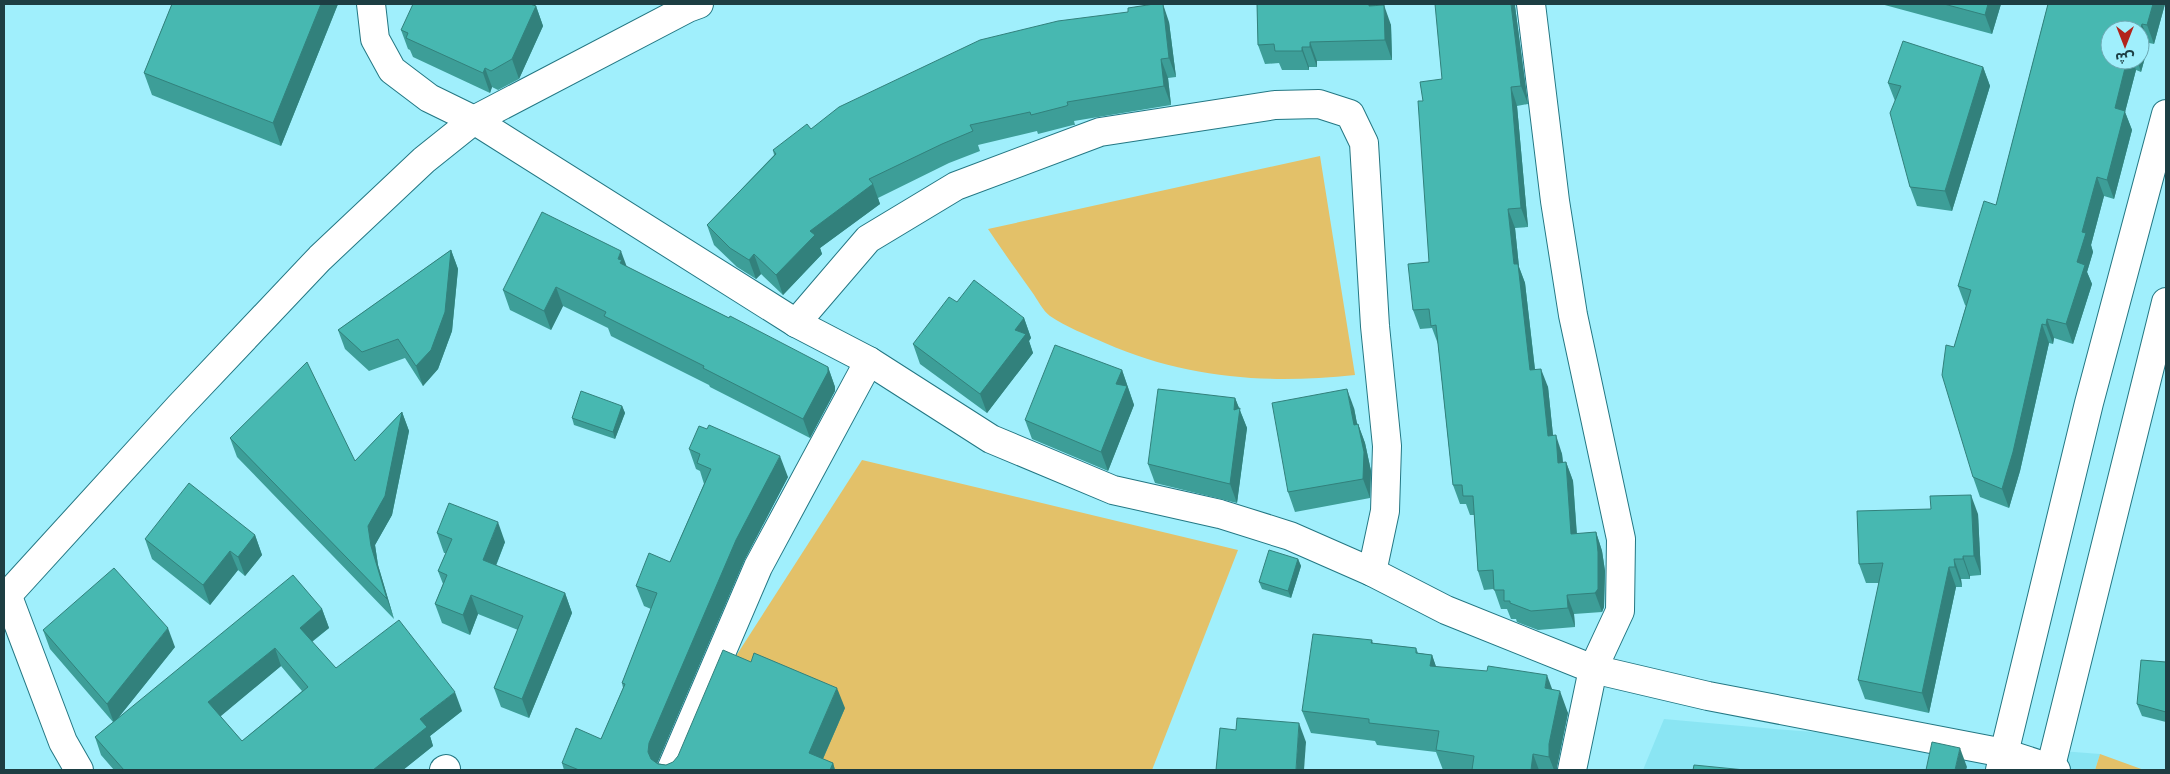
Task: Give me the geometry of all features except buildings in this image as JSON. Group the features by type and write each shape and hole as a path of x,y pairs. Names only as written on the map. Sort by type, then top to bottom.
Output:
{"street":[{"path":"371,4 374,39 392,70 429,98 474,120 796,323 869,361 991,439 1113,490 1220,514 1290,536 1372,572 1446,610 1593,669 2002,762 2052,770 2166,302"},
{"path":"79,770 63,742 5,597 178,407 320,258 424,160 474,120 699,4"},
{"path":"1531,4 1555,201 1573,316 1621,539 1620,611 1593,669 1572,770"},
{"path":"796,323 868,239 956,186 1100,132 1275,105 1319,104 1350,114 1364,144 1375,326 1387,446 1385,511 1372,572"},
{"path":"2002,762 2089,403 2166,114"},
{"path":"671,770 758,567 869,361"}],"shaded area":[{"path":"1320,156 1355,375 1290,379 1228,376 1167,364 1105,343 1047,314 988,229"},
{"path":"862,460 1238,550 1152,770 685,770 736,656"},
{"path":"1664,719 2100,754 2095,770 1643,770"},
{"path":"2100,754 2144,770 2095,770"}]}
